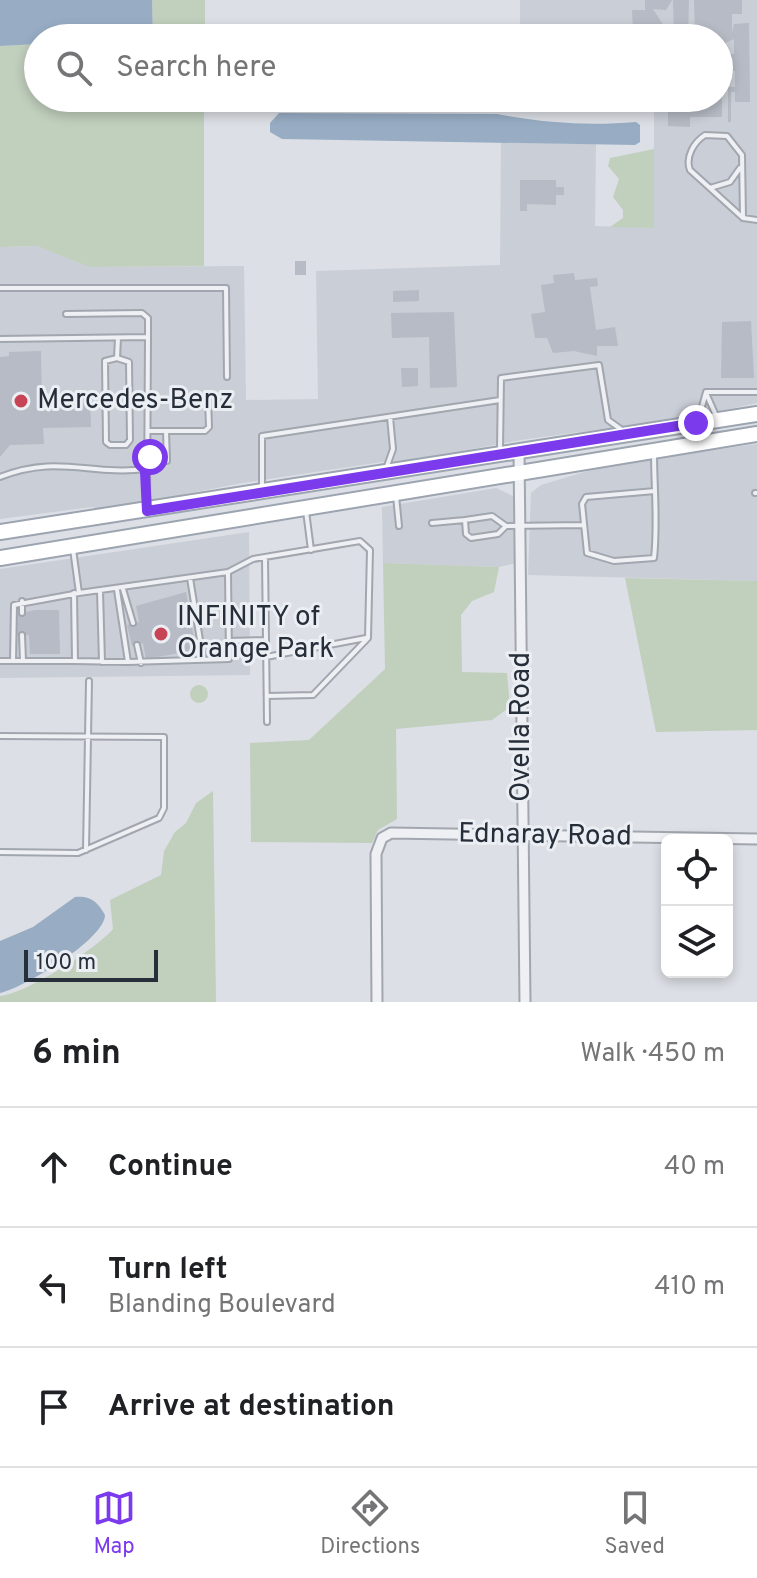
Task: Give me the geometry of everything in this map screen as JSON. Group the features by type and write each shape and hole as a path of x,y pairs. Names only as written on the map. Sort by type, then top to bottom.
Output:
{"main road":[{"path":"4,533 757,414"},
{"path":"654,450 661,440 676,436 694,423"},
{"path":"0,558 757,434"},
{"path":"140,536 165,525 244,511 259,502 262,493"}],"street":[{"name":"Ovella Road","path":"519,452 525,1002"},
{"name":"Ednaray Road","path":"377,1002 376,854 382,838 391,833 757,839"}],"lane":[{"path":"743,218 742,164 738,147 730,138 719,133 701,137 687,161 693,173 743,218 757,220"},
{"path":"708,188 730,182 742,164"},
{"path":"0,288 226,288 227,377"},
{"path":"66,314 142,313 148,318 147,511"},
{"path":"0,339 148,337"},
{"path":"117,358 118,338"},
{"path":"117,358 129,362 130,440 126,445 106,442 105,361 117,358"},
{"path":"500,455 501,378 599,365 608,420 614,427 633,434"},
{"path":"706,392 757,392"},
{"path":"706,392 718,419"},
{"path":"694,423 706,392"},
{"path":"149,431 207,430 208,398"},
{"path":"262,493 262,436 500,400"},
{"path":"383,474 393,449 390,417"},
{"path":"166,431 167,461"},
{"path":"654,450 655,491 654,558 614,561 593,558 584,547 586,497 655,491"},
{"path":"0,477 47,464 75,465 113,473 146,469"},
{"path":"396,494 399,526"},
{"path":"306,509 311,550"},
{"path":"432,523 492,516 506,526 583,525"},
{"path":"465,520 466,534 471,538 498,534 506,526"},
{"path":"13,661 13,609 22,601 120,590 228,572 265,558 360,541 370,550 368,638 365,645 313,695 267,696"},
{"path":"73,547 77,593 75,661"},
{"path":"265,558 267,722"},
{"path":"0,661 141,663 229,659 228,572"},
{"path":"190,578 203,660"},
{"path":"120,590 133,623"},
{"path":"120,590 128,662"},
{"path":"100,591 102,662"},
{"path":"22,601 22,613"},
{"path":"22,635 23,661"},
{"path":"266,657 368,638"},
{"path":"229,641 266,640"},
{"path":"137,645 141,663"},
{"path":"86,850 89,681"},
{"path":"0,736 164,737 164,808 159,818 78,853 0,852"}],"shaded area":[{"path":"520,0 757,0 757,403 691,417 521,440 400,463 382,462 242,483 104,510 92,507 0,519 0,247 37,246 91,267 244,266 246,400 318,399 316,271 500,265 501,142 596,144 595,226 654,228 654,112 733,112 733,24 520,24"},
{"path":"757,444 757,581 528,575 531,493 541,485 611,464"},
{"path":"496,488 513,496 517,511 516,563 499,567 383,563 382,507"},
{"path":"249,532 250,675 0,678 0,569"}],"green space":[{"path":"152,0 205,0 205,24 153,24"},
{"path":"24,45 24,112 204,112 204,266 90,267 37,246 0,247 0,46"},
{"path":"654,149 654,228 610,227 623,218 623,210 613,197 619,179 608,166 610,158"},
{"path":"383,563 499,567 494,592 472,601 461,615 462,672 507,673 510,707 492,720 396,729 397,819 378,830 372,843 251,842 250,743 309,740 385,669"},
{"path":"625,578 757,581 757,730 656,732"},
{"path":"195,685 203,685 208,694 206,701 195,703 190,698 190,690"},
{"path":"213,791 216,1002 0,1002 0,996 26,988 104,938 113,929 110,900 161,875 164,851 175,832 186,823 196,803"}],"water":[{"path":"0,0 152,0 153,24 24,24 24,45 0,46"},
{"path":"279,113 497,114 566,123 636,122 640,125 640,142 635,145 282,139 270,132 270,123"},
{"path":"75,897 89,898 105,915 92,937 44,972 0,993 0,941 33,927"}],"building":[{"path":"645,0 672,0 666,10 653,9 663,24 633,24 632,10 645,10"},
{"path":"673,0 689,0 688,24 674,24"},
{"path":"694,0 742,0 742,14 732,14 732,24 695,24"},
{"path":"749,23 750,102 735,102 734,24"},
{"path":"668,112 722,112 722,117 690,117 690,127 668,126"},
{"path":"520,180 556,180 556,187 564,187 564,195 556,195 556,205 527,204 527,211 520,211"},
{"path":"295,261 306,261 306,275 295,275"},
{"path":"574,273 575,280 597,278 598,286 590,287 596,330 615,327 618,346 597,346 597,356 574,351 553,353 547,338 535,338 531,314 545,312 541,285 554,283 553,275"},
{"path":"419,290 419,301 393,302 393,291"},
{"path":"454,312 457,387 430,388 429,337 392,338 391,313"},
{"path":"751,321 754,378 721,378 722,322"},
{"name":"Mercedes-Benz","path":"41,351 42,405 59,404 59,398 90,397 91,427 43,428 44,444 10,445 0,457 0,357 9,356 9,352"},
{"path":"401,368 418,368 418,386 402,387"},
{"name":"INFINITY of Orange Park","path":"186,592 196,650 146,659 143,643 132,646 127,625 139,622 136,606"},
{"path":"59,610 60,654 30,654 29,635 16,636 16,614"}],"place":[{"name":"Mercedes-Benz","path":"21,401"},
{"name":"INFINITY of Orange Park","path":"161,634"}],"route":[{"path":"150,457 145,472 147,511 696,423"}]}
